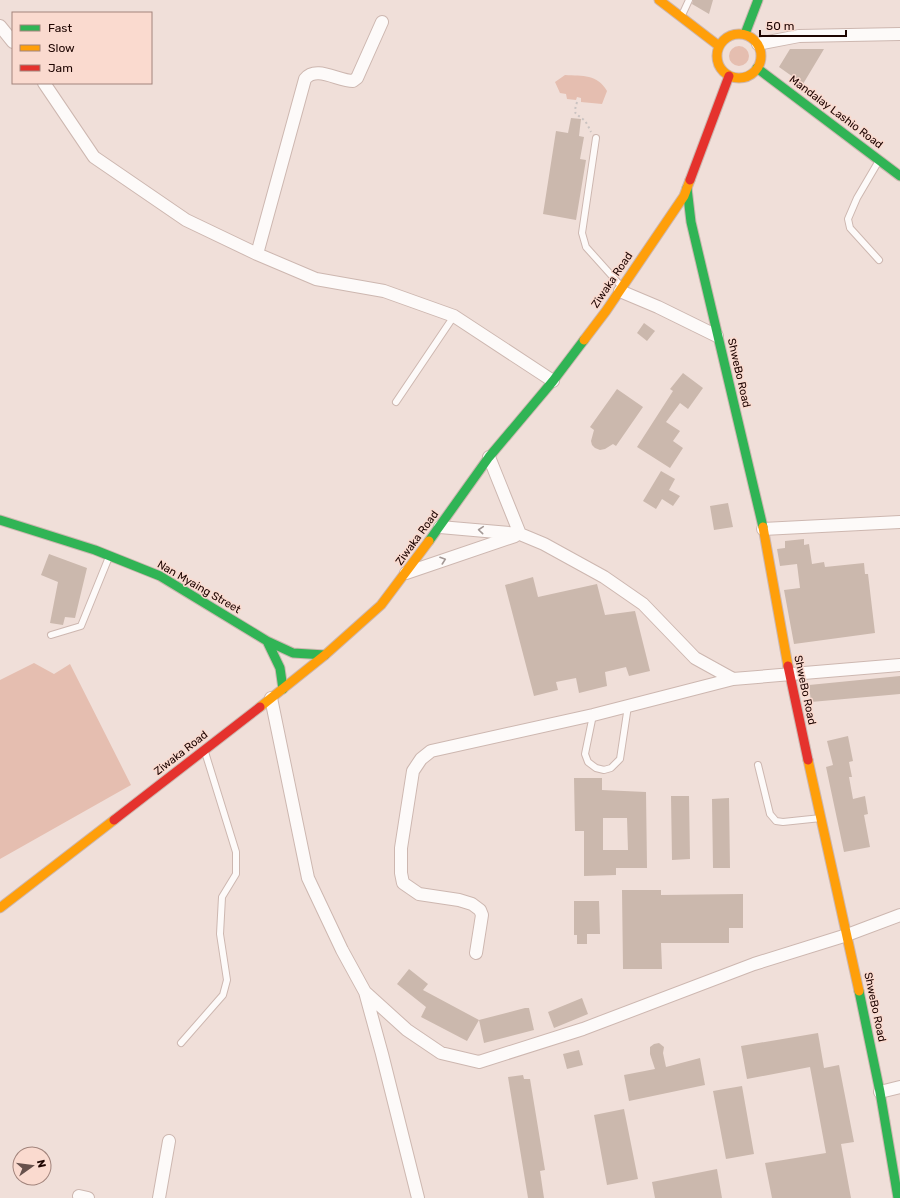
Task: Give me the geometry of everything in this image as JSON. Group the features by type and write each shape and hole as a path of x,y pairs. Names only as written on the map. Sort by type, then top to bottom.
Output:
{"main road":[{"path":"659,0 719,46"},
{"path":"745,34 758,0"},
{"path":"732,34 745,34 758,44 761,56 757,68 747,76 741,78 728,76 719,66 717,53 719,46 732,34"},
{"name":"Mandalay Lashio Road","path":"757,68 900,176"},
{"name":"Ziwaka Road","path":"0,908 283,689 325,655 381,605 440,527 489,457 553,381 621,289 679,202 687,188 728,76"},
{"name":"ShweBo Road","path":"687,188 691,222 763,529 789,674 880,1092 898,1198"},
{"name":"Nan Myaing Street","path":"0,520 95,550 109,557 160,576 213,610 267,641 292,653 325,655"},
{"path":"267,641 280,668 283,689"}],"street":[{"path":"257,254 305,79 311,74 317,73 353,81 357,78 382,22"},
{"path":"0,26 12,41"},
{"path":"758,44 799,36 900,34"},
{"path":"45,84 94,158 186,220 257,254 316,279 384,291 454,316 553,381"},
{"path":"621,289 717,336"},
{"path":"489,457 520,534"},
{"path":"763,529 900,522"},
{"path":"440,527 520,534 544,544 604,577 632,596 643,604 694,658 733,679"},
{"path":"406,573 520,534"},
{"path":"476,953 482,915 480,910 472,904 459,900 419,894 403,883 400,848 414,771 421,759 431,751 593,715 733,679 900,665"},
{"path":"271,698 308,878 342,950 365,992 418,1198"},
{"path":"365,992 407,1030 441,1053 479,1062 583,1029 754,964 847,935 900,915"},
{"path":"880,1092 900,1087"},
{"path":"158,1198 169,1141"}],"lane":[{"path":"682,18 689,0"},
{"path":"596,138 582,233 586,247 621,289"},
{"path":"879,260 850,228 848,219 857,198 880,160"},
{"path":"396,402 454,316"},
{"path":"51,634 81,626 109,557"},
{"path":"593,715 585,754 588,762 596,768 604,770 611,768 620,759 628,706"},
{"path":"180,1043 223,995 227,980 220,934 222,897 236,874 236,852 204,750"},
{"path":"758,765 770,814 776,821 783,822 821,818"}],"path":[{"path":"577,102 576,115 584,121 596,138"}],"shaded area":[{"path":"739,46 746,49 749,56 746,63 739,66 732,63 729,56 732,49"},
{"path":"565,75 589,77 599,81 607,91 602,104 581,102 581,98 577,97 576,100 567,99 566,94 560,93 555,82"},
{"path":"34,663 54,674 70,664 131,785 0,859 0,680"}],"building":[{"path":"693,0 713,0 709,14 692,4"},
{"path":"790,49 824,49 803,84 779,67"},
{"path":"571,118 581,119 579,136 584,137 580,159 586,160 576,220 543,214 556,131 568,133"},
{"path":"644,323 655,331 647,341 637,333"},
{"path":"683,373 703,388 688,409 680,403 666,422 680,431 673,441 683,448 670,468 637,447 673,391 670,389"},
{"path":"617,389 643,407 616,446 613,444 600,450 592,445 591,441 594,430 590,427"},
{"path":"661,471 675,479 669,490 680,496 673,506 662,499 656,509 643,501"},
{"path":"728,503 733,527 714,530 710,506"},
{"path":"804,539 804,545 809,544 812,564 824,562 825,567 864,563 865,574 868,574 875,633 794,644 784,590 800,588 797,564 780,566 777,549 785,548 785,541"},
{"path":"49,554 87,568 75,618 65,617 63,625 50,623 58,582 41,575"},
{"path":"533,577 538,597 597,584 605,615 635,611 650,671 629,676 626,667 605,672 607,686 579,693 576,678 556,682 558,690 534,696 505,585"},
{"path":"900,676 900,694 811,702 809,685"},
{"path":"848,736 853,761 849,762 852,777 849,777 853,799 865,796 868,814 864,815 870,847 844,852 826,767 833,765 827,741"},
{"path":"574,778 602,778 602,790 646,792 647,868 616,868 616,875 584,876 584,831 575,831","holes":["603,818 627,818 628,850 603,850"]},
{"path":"671,796 689,796 690,859 672,860"},
{"path":"729,798 730,868 713,868 712,799"},
{"path":"622,890 661,890 661,895 743,894 743,928 729,928 729,943 661,943 662,969 623,969"},
{"path":"574,901 599,901 600,934 587,934 587,944 577,944 577,935 574,935"},
{"path":"409,969 428,984 423,990 479,1020 467,1041 421,1017 426,1007 397,984"},
{"path":"582,998 588,1014 554,1028 548,1012"},
{"path":"529,1008 534,1030 484,1043 479,1020"},
{"path":"818,1033 824,1068 839,1065 854,1142 841,1144 851,1198 772,1198 765,1163 826,1153 810,1067 747,1079 741,1046"},
{"path":"659,1043 664,1047 663,1053 666,1067 700,1058 705,1085 629,1101 624,1075 655,1069 650,1054 650,1047"},
{"path":"579,1050 583,1065 567,1069 563,1054"},
{"path":"523,1075 524,1079 530,1079 545,1170 540,1171 544,1198 528,1198 508,1077"},
{"path":"742,1086 754,1154 726,1159 713,1091"},
{"path":"624,1109 638,1179 607,1185 594,1115"},
{"path":"717,1169 722,1198 655,1198 652,1182"}],"traffic: fast":[{"path":"745,34 758,0"},
{"path":"757,68 900,176"},
{"path":"687,188 691,222 763,527"},
{"path":"429,541 489,457 553,381 584,340"},
{"path":"0,520 95,550 160,576 267,641 280,668 283,689"},
{"path":"267,641 293,653 325,655"},
{"path":"859,991 880,1092 898,1198"}],"traffic: slow":[{"path":"659,0 719,46"},
{"path":"735,34 743,34 755,40 761,52 761,56 761,60 755,72 743,78 735,78 723,72 717,60 717,52 723,40 735,34"},
{"path":"584,340 606,311 684,196 690,180"},
{"path":"763,527 788,666"},
{"path":"260,707 325,655 381,605 429,541"},
{"path":"808,760 859,991"},
{"path":"0,908 114,820"}],"traffic: jam":[{"path":"690,180 729,76"},
{"path":"788,666 808,760"},
{"path":"114,820 260,707"}]}
